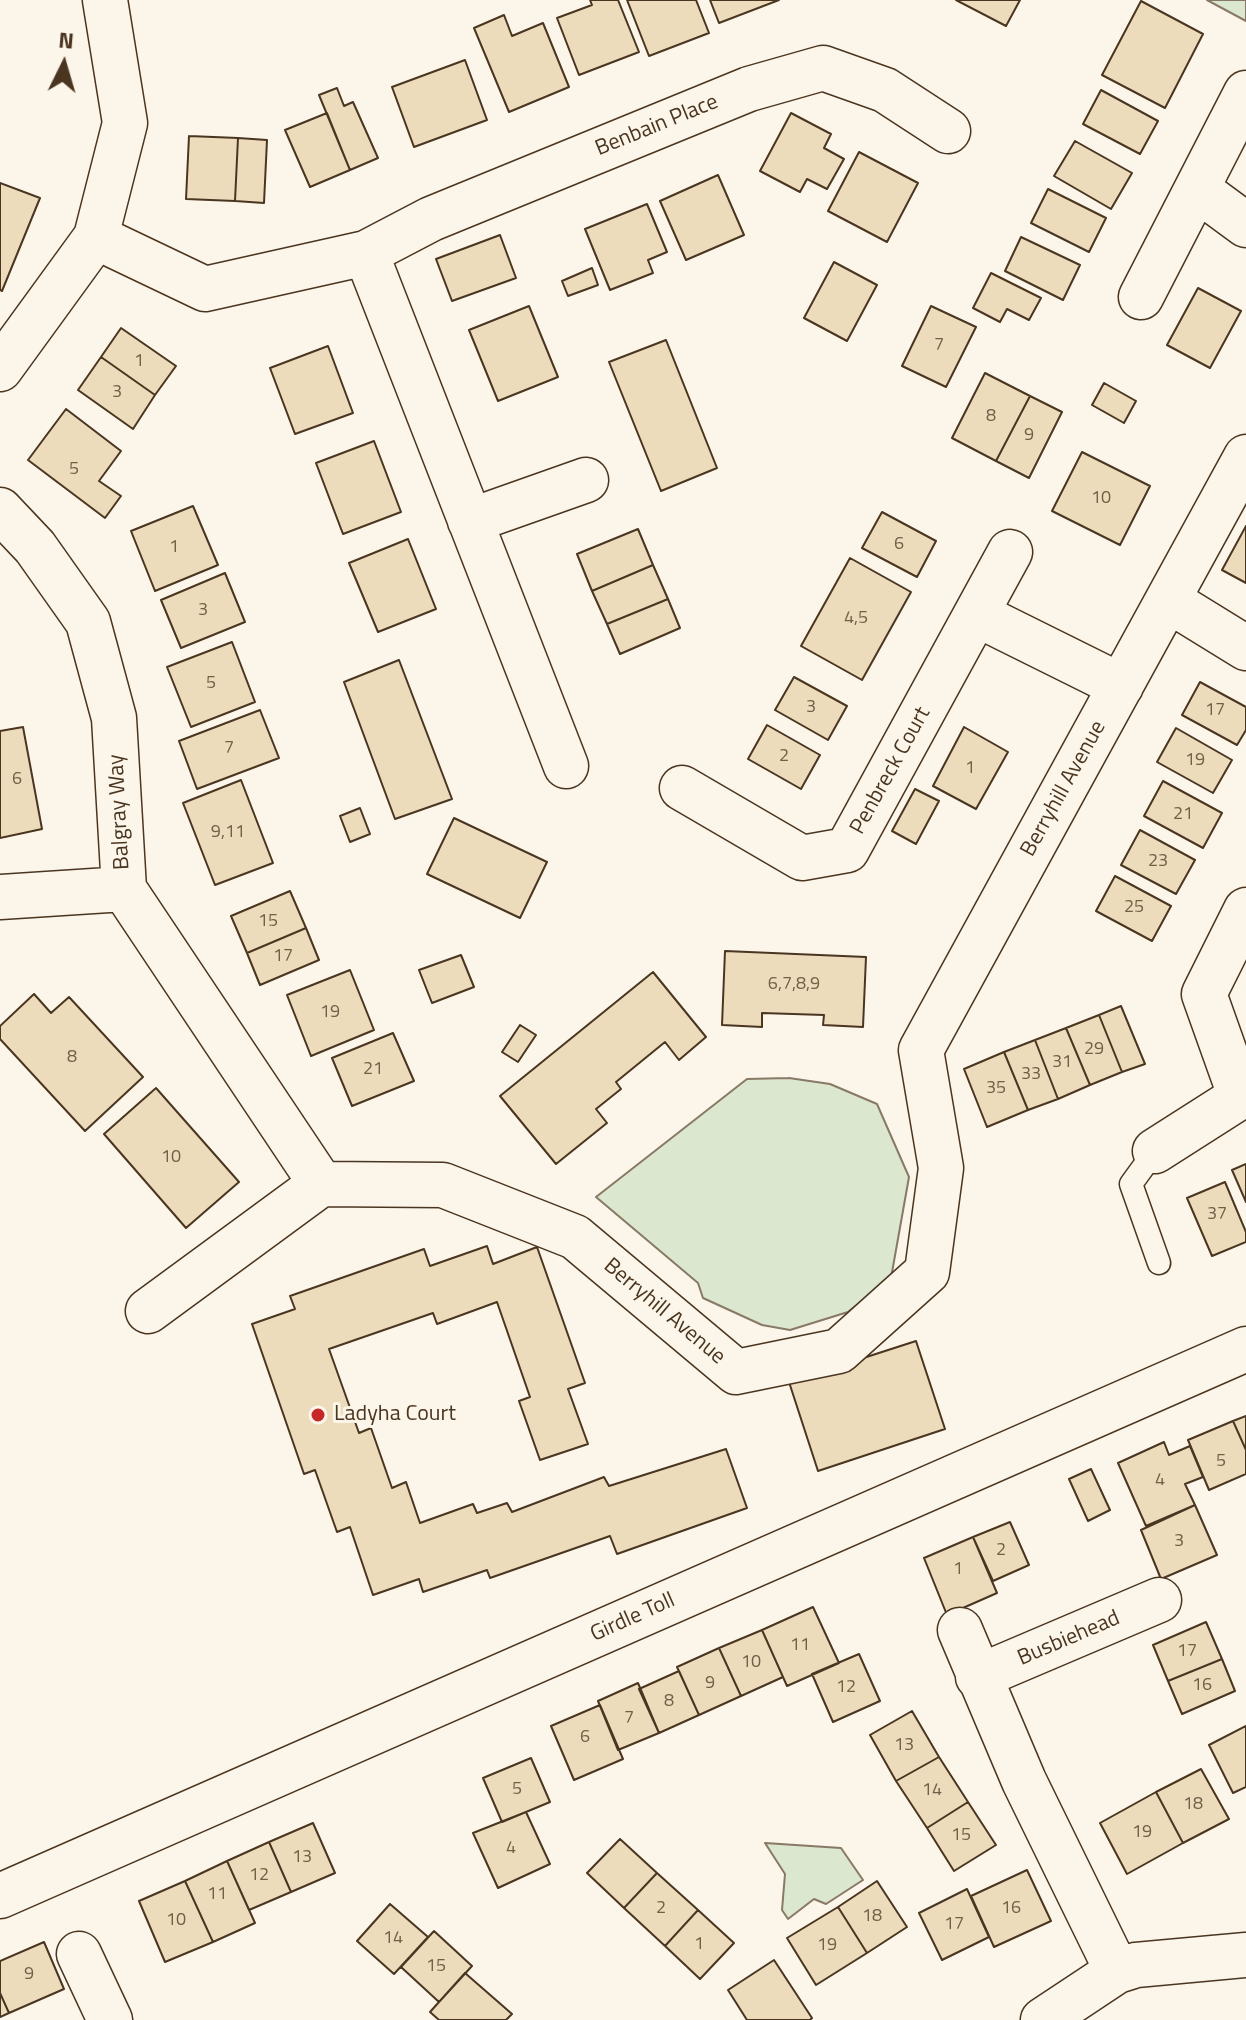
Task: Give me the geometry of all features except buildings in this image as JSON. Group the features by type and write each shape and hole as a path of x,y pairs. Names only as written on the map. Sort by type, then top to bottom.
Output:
{"street":[{"path":"0,369 96,237 125,123 105,0"},
{"name":"Benbain Place","path":"96,237 205,289 366,253 431,219 749,89 823,68 885,90 948,131"},
{"path":"1141,297 1246,93"},
{"path":"1197,189 1246,225"},
{"path":"366,253 566,766"},
{"name":"Berryhill Avenue","path":"321,1184 443,1185 575,1237 736,1372 839,1351 927,1272 941,1168 921,1050 1246,457"},
{"path":"470,521 586,480"},
{"name":"Balgray Way","path":"0,510 35,547 88,622 114,718 124,889 321,1184"},
{"name":"Penbreck Court","path":"682,788 802,858 847,850 1010,552"},
{"path":"1168,600 1246,648"},
{"path":"978,615 1121,686"},
{"path":"0,897 124,889"},
{"path":"1155,1151 1243,1094 1204,994 1246,910"},
{"path":"148,1311 321,1184"},
{"name":"Girdle Toll","path":"10,1891 1246,1349"},
{"name":"Busbiehead","path":"978,1677 1159,1600"},
{"path":"960,1630 1024,1781 1117,1971"},
{"path":"79,1954 110,2020"},
{"path":"1043,2020 1117,1971 1136,1965 1246,1955"}],"lane":[{"path":"1155,1151 1131,1184 1159,1263"}],"green space":[{"path":"1207,0 1246,0 1246,21"},
{"path":"789,1078 830,1084 877,1104 909,1177 891,1278 848,1312 790,1330 762,1325 703,1298 698,1283 596,1197 747,1079"},
{"path":"765,1843 841,1848 863,1880 826,1904 814,1899 788,1919 782,1910 785,1874"}],"place":[{"name":"Ladyha Court","path":"318,1415"}]}
